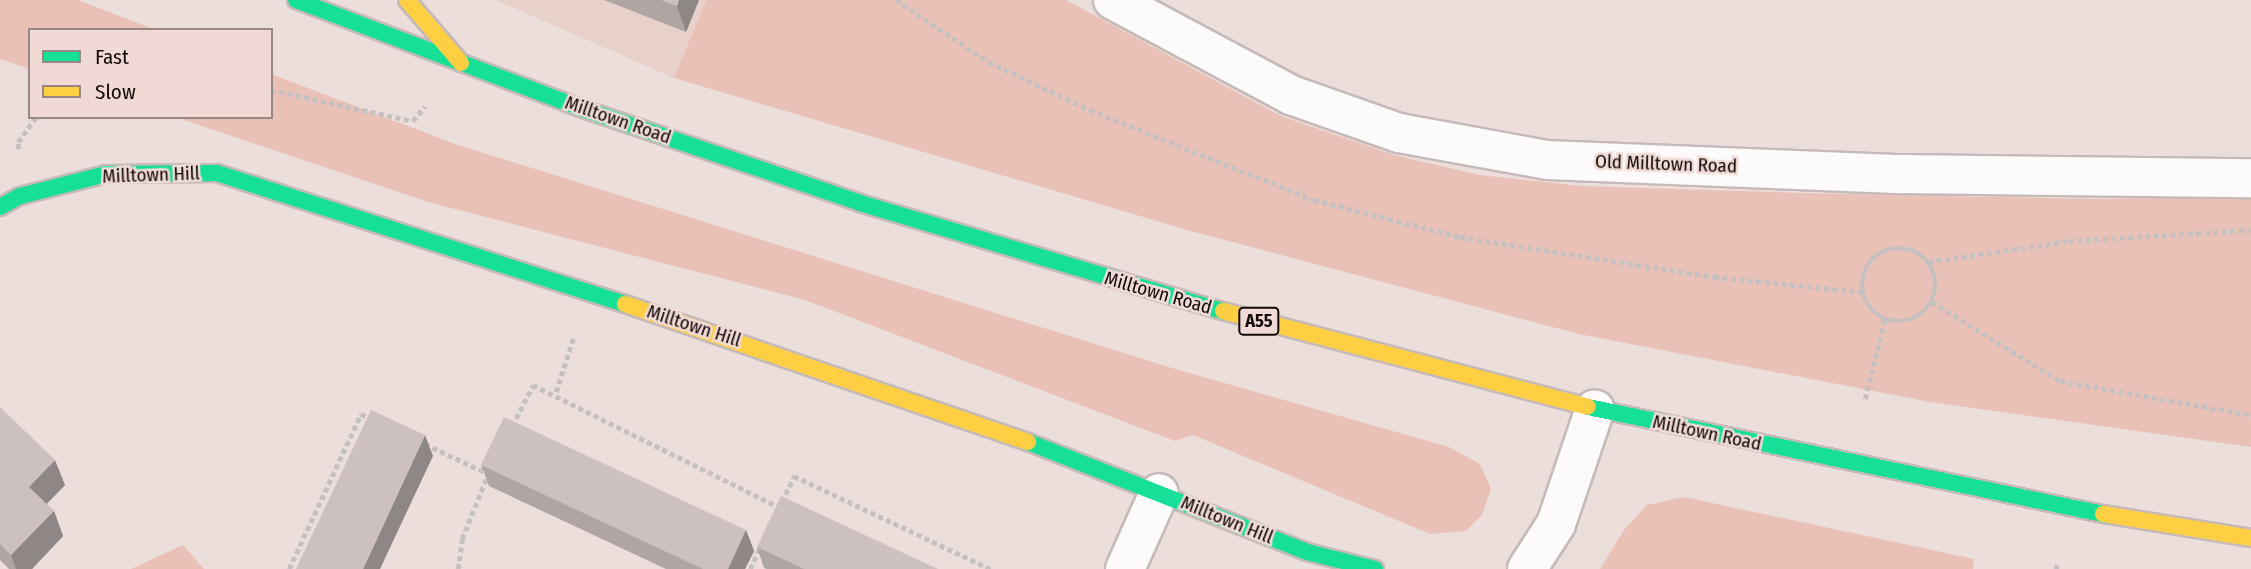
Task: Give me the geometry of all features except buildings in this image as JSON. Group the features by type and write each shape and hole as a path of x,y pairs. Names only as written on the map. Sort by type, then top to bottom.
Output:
{"main road":[{"name":"Milltown Road","path":"296,0 461,63 860,203 1119,283 1595,409 2060,508 2251,538"},
{"path":"407,0 461,63"},
{"name":"Milltown Hill","path":"0,206 20,196 106,174 217,173 589,292 1027,442 1307,552 1374,569"}],"street":[{"name":"Old Milltown Road","path":"1113,0 1291,95 1399,133 1548,160 1903,174 2251,178"},
{"path":"1527,569 1556,524 1595,409"},
{"path":"1125,569 1159,493"}],"path":[{"path":"896,0 989,62 1090,110 1314,200 1460,237 1714,277 1863,292"},
{"path":"273,90 413,121 425,106"},
{"path":"1928,262 2069,241 2251,230"},
{"path":"1908,249 1928,262 1936,285 1932,302 1909,321 1885,319 1875,313 1863,292 1866,269 1884,251 1908,249"},
{"path":"556,392 589,292"},
{"path":"1932,302 2060,381 2251,415"},
{"path":"1865,398 1885,319"},
{"path":"511,429 533,385 556,392 779,507"},
{"path":"289,569 361,414 373,419"},
{"path":"419,441 488,473"},
{"path":"458,569 462,539 494,462"},
{"path":"774,520 794,476 991,569"},
{"path":"750,569 762,544"}],"shaded area":[{"path":"0,0 78,0 151,28 28,28 28,68 0,59"},
{"path":"496,0 706,0 674,78"},
{"path":"706,0 1066,0 1281,116 1394,155 1479,175 1582,186 1802,193 2089,199 2251,197 2251,447 1930,402 1579,334 1187,230 674,78"},
{"path":"273,75 458,145 1172,368 1449,447 1480,464 1491,489 1482,515 1466,531 1430,534 1193,435 1175,441 805,300 428,202 181,119 273,119"},
{"path":"1684,497 1974,559 1973,569 1600,569 1624,530 1647,505"},
{"path":"183,545 204,569 131,569"}],"traffic: fast":[{"path":"296,0 586,110 860,203 1223,311"},
{"path":"0,207 20,196 106,174 217,173 625,304"},
{"path":"1588,407 2103,514"},
{"path":"1028,442 1307,552 1375,569"}],"traffic: slow":[{"path":"407,0 461,63"},
{"path":"625,304 1028,442"},
{"path":"1223,311 1588,407"},
{"path":"2103,514 2251,538"}]}
